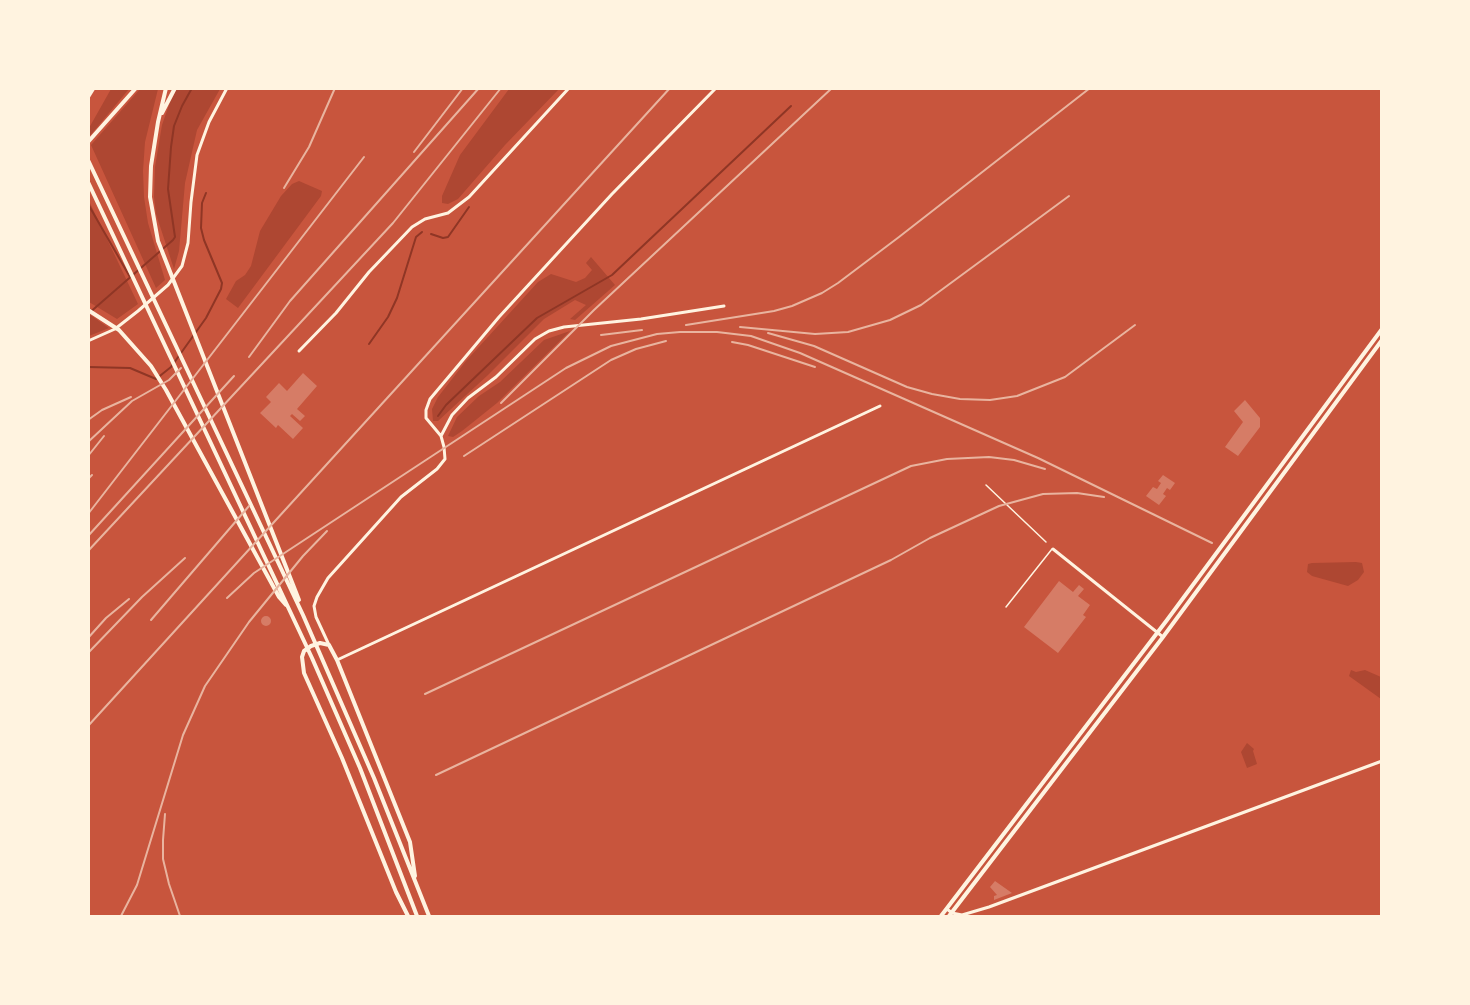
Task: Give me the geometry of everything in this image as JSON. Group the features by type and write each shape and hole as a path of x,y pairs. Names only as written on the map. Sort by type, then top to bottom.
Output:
{"highway":[{"path":"88,96 93,88"}],"main road":[{"path":"88,142 136,88"},
{"path":"166,88 151,166 152,216 167,267 292,580 303,615"},
{"path":"158,122 175,88"},
{"path":"88,160 303,615 346,711 429,916"},
{"path":"88,182 290,610 337,715 417,916"},
{"path":"88,310 119,330 151,366 279,597 290,610"},
{"path":"941,916 1157,633 1382,329"},
{"path":"951,915 1163,637 1382,340"},
{"path":"408,916 396,892 336,742 304,673 302,663 304,651 320,643 329,645 337,660 410,842 416,883"}],"street":[{"path":"88,341 115,329 130,318 168,285 182,266 188,243 192,184 197,155 208,122 227,88"},
{"path":"299,351 412,227 425,219 448,213 469,197 569,88"},
{"path":"329,645 316,617 314,606 328,578 401,497 437,469 445,459 441,436 426,418 430,399 499,317 612,194 716,88"},
{"path":"441,436 452,415 468,398 496,377 536,339 549,331 564,327 641,319 724,306"},
{"path":"337,660 880,406"},
{"path":"1053,549 1163,637"},
{"path":"947,909 951,915 962,915 989,907 1382,761"}],"lane":[{"path":"986,485 1046,542"},
{"path":"1006,607 1053,549"}],"shaded area":[{"path":"111,89 129,89 89,137 89,128"},
{"path":"140,89 158,89 145,142 143,171 148,223 165,280 156,288 91,145"},
{"path":"177,89 220,89 197,130 185,183 179,251 174,269 156,214 154,197 155,167 162,125"},
{"path":"509,89 559,89 505,145 458,199 448,204 442,203 442,196 460,155"},
{"path":"299,181 322,191 321,196 238,308 226,299 236,281 245,275 251,266 260,231 281,196 292,184"},
{"path":"88,199 138,304 117,319 89,302"},
{"path":"591,257 615,285 575,320 570,319 586,305 575,300 544,319 438,421 433,421 432,409 438,397 466,361 538,282 551,274 576,282 585,278 592,270 586,263"},
{"path":"89,314 109,328 89,336"},
{"path":"570,331 497,403 462,431 453,437 448,436 457,417 479,396 500,382 544,340"},
{"path":"1312,563 1362,563 1364,572 1358,580 1348,586 1312,576 1307,572 1308,564"},
{"path":"1351,670 1356,672 1365,670 1381,677 1381,699 1349,676"},
{"path":"1247,743 1254,749 1257,764 1247,768 1241,752"}],"building":[{"path":"303,373 317,386 297,409 305,416 300,421 292,414 290,416 303,428 293,439 278,425 276,428 260,413 271,402 266,397 279,383 287,391"},
{"path":"1245,400 1260,418 1260,427 1238,456 1225,447 1243,422 1234,411"},
{"path":"1163,475 1175,483 1170,490 1167,488 1163,494 1166,496 1159,505 1146,496 1153,487 1157,489 1161,483 1158,481"},
{"path":"1059,581 1073,592 1079,585 1084,589 1078,596 1090,605 1083,615 1086,617 1058,653 1024,627"},
{"path":"266,616 270,617 270,625 266,626 262,625 261,621 262,617"},
{"path":"995,881 1012,893 994,900 994,896 997,895 990,887"}],"waterway":[{"path":"88,314 175,237 168,189 171,147 174,126 192,88"},
{"path":"438,416 446,405 537,318 612,275 791,106"},
{"path":"88,367 130,368 156,379 171,367 206,318 222,283 201,228 202,203 206,193"},
{"path":"88,204 130,277"},
{"path":"431,234 443,238 448,237 469,207"},
{"path":"369,344 388,317 397,298 416,237 422,232"}],"railway":[{"path":"284,188 309,147 335,88"},
{"path":"414,152 463,88"},
{"path":"249,357 290,301 479,88"},
{"path":"88,551 393,223 501,88"},
{"path":"88,726 670,88"},
{"path":"501,403 594,310 832,88"},
{"path":"686,325 774,311 822,293 899,237 1090,88"},
{"path":"88,514 364,157"},
{"path":"740,327 815,334 848,332 890,320 921,305 1069,196"},
{"path":"768,333 814,346 907,387 960,399 990,400 1017,396 1065,377 1135,325"},
{"path":"601,335 642,330"},
{"path":"227,598 254,573 566,368 611,346 657,334 680,332 717,332 751,336 800,353 1038,458 1212,543"},
{"path":"464,456 611,360 636,349 666,341"},
{"path":"732,342 815,367"},
{"path":"88,442 132,401 169,380 181,368"},
{"path":"88,536 234,376"},
{"path":"88,420 102,410 131,397"},
{"path":"88,456 104,436"},
{"path":"425,694 911,466 947,459 989,457 1014,460 1045,469"},
{"path":"88,479 92,475"},
{"path":"436,775 891,560 930,538 999,506 1043,494 1077,493 1104,497"},
{"path":"151,620 249,506"},
{"path":"121,916 137,885 183,735 205,686 249,622 303,556 327,531"},
{"path":"88,653 142,597 185,558"},
{"path":"88,638 106,618 129,599"},
{"path":"165,814 163,859 180,916"}]}
